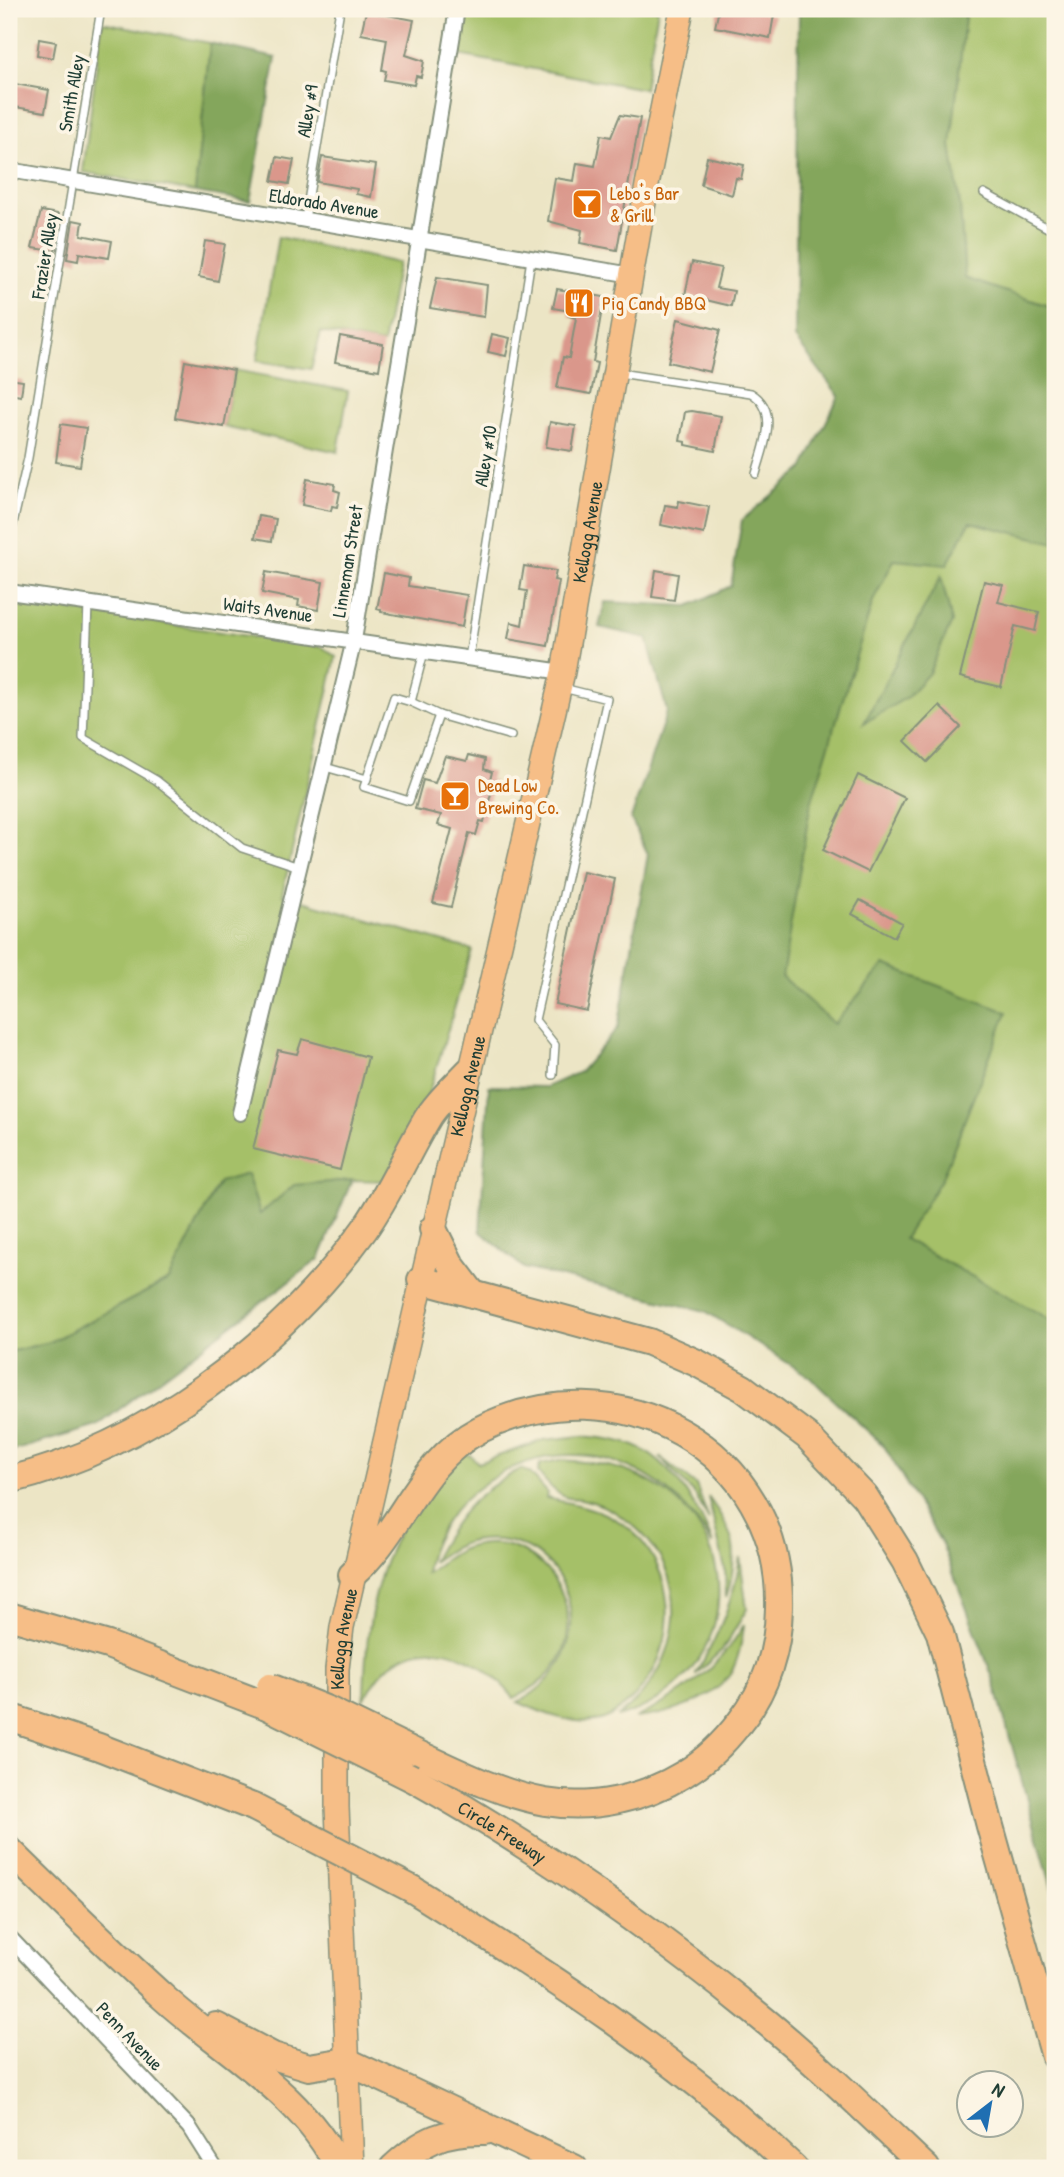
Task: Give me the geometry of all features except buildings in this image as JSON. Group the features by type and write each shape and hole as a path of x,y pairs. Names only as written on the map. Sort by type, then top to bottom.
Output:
{"highway":[{"path":"9,1480 72,1461 142,1429 207,1386 259,1343 315,1287 363,1231 402,1170 428,1117 469,1071"},
{"path":"433,1229 451,1265 474,1294"},
{"path":"421,1280 649,1342 697,1363 743,1388 807,1436 865,1497 905,1560 940,1633 990,1826 1055,2057"},
{"path":"269,1696 328,1710 502,1790 545,1802 579,1804 630,1798 675,1780 713,1754 747,1714 770,1669 776,1646 779,1594 765,1526 726,1468 677,1429 622,1408 597,1404 551,1405 508,1417 476,1431 445,1454 398,1513 376,1555 352,1575"},
{"name":"Circle Freeway","path":"10,1623 269,1696 502,1831 663,1941 754,2011 926,2168"},
{"path":"9,1717 99,1747 253,1807 412,1889 547,1974 648,2043 713,2095 794,2168"},
{"path":"9,1850 165,1998 303,2113 327,2145 339,2168"},
{"path":"165,1998 273,2056 309,2067 346,2061 574,2168"},
{"path":"393,2168 430,2139 458,2130 495,2132"}],"main road":[{"name":"Kellogg Avenue","path":"352,2168 337,1807 337,1670 352,1575 561,679 647,185 682,9"}],"street":[{"name":"Linneman Street","path":"240,1113 354,640 457,9"},
{"name":"Eldorado Avenue","path":"9,170 632,275"},
{"name":"Waits Avenue","path":"9,592 469,658 561,679"},
{"name":"Penn Avenue","path":"9,1937 189,2127 215,2168"}],"lane":[{"name":"Smith Alley","path":"71,182 101,9"},
{"name":"Alley #9","path":"305,219 340,9"},
{"name":"Frazier Alley","path":"9,541 28,458 71,182"},
{"path":"984,193 1055,232"},
{"name":"Alley #10","path":"469,658 531,259"},
{"path":"615,372 751,393 760,398 767,409 768,424 756,474"},
{"path":"88,604 83,738 156,780 242,848 300,867"},
{"path":"411,702 425,652"},
{"path":"553,1075 555,1045 535,1020 607,699 561,679"},
{"path":"439,715 409,801 364,787 394,698 411,702 439,715 511,736"},
{"path":"325,766 367,779"}],"green space":[{"path":"467,9 658,9 644,89 458,55"},
{"path":"799,9 966,9 951,145 960,205 965,278 1055,308 1055,543 970,522 947,565 894,560 873,601 810,807 782,977 834,1024 884,965 1007,1012 942,1178 904,1239 1055,1322 1055,1899 993,1678 942,1544 884,1446 807,1375 705,1311 524,1268 480,1231 489,1086 546,1087 580,1072 618,1028 648,854 631,819 667,711 647,638 599,627 605,602 689,606 731,586 742,520 803,469 839,396 795,338"},
{"path":"946,9 1055,9 1055,1468 754,1045"},
{"path":"102,22 210,43 195,192 83,172"},
{"path":"210,43 276,58 250,201 195,192"},
{"path":"278,237 398,263 383,344 321,332 311,369 257,361"},
{"path":"234,370 348,391 338,452 224,427"},
{"path":"941,576 952,622 929,673 907,697 864,723"},
{"path":"9,601 322,647 336,657 282,895 472,950 423,1112 387,1181 352,1180 260,1215 219,1182 169,1280 50,1342 9,1352"},
{"path":"247,1174 260,1214 294,1185 352,1180 319,1259 97,1426 9,1452 9,1352 50,1342 169,1280 219,1182"},
{"path":"581,1436 628,1444 660,1462 692,1502 713,1545 691,1514 666,1489 637,1471 605,1459 572,1455 539,1459 505,1471 473,1492 448,1519 431,1551 426,1574 460,1550 493,1544 517,1549 538,1562 554,1580 565,1602 568,1626 563,1651 549,1674 533,1688 514,1698 477,1664 457,1654 436,1650 416,1652 397,1660 379,1676 364,1700 370,1626 380,1577 399,1531 430,1488 463,1454 470,1455 478,1463 544,1440"},
{"path":"660,1457 696,1485 709,1520 695,1495"},
{"path":"560,1460 600,1464 629,1472 676,1500 702,1532 716,1567 718,1604 709,1640 689,1673 658,1699 617,1717 640,1697 657,1673 669,1647 674,1620 672,1592 664,1565 648,1541 625,1519 598,1504 561,1495 538,1472 540,1464"},
{"path":"521,1469 530,1473 547,1492 546,1498 595,1510 618,1520 638,1537 652,1555 661,1575 668,1617 659,1659 635,1696 619,1710 600,1720 569,1720 518,1702 546,1682 563,1657 571,1629 569,1601 558,1576 539,1556 513,1543 480,1540 461,1545 432,1562 467,1508 490,1487"},
{"path":"708,1497 725,1522 733,1544 733,1568 726,1598 725,1569"},
{"path":"740,1558 747,1609 723,1649 695,1675 723,1619 734,1589"},
{"path":"744,1625 734,1666 720,1686 686,1706 635,1718 667,1701 697,1680 723,1654"}],"place":[{"name":"Lebo's Bar & Grill","path":"587,204"},
{"name":"Pig Candy BBQ","path":"579,303"},
{"name":"Dead Low Brewing Co.","path":"455,796"}]}
